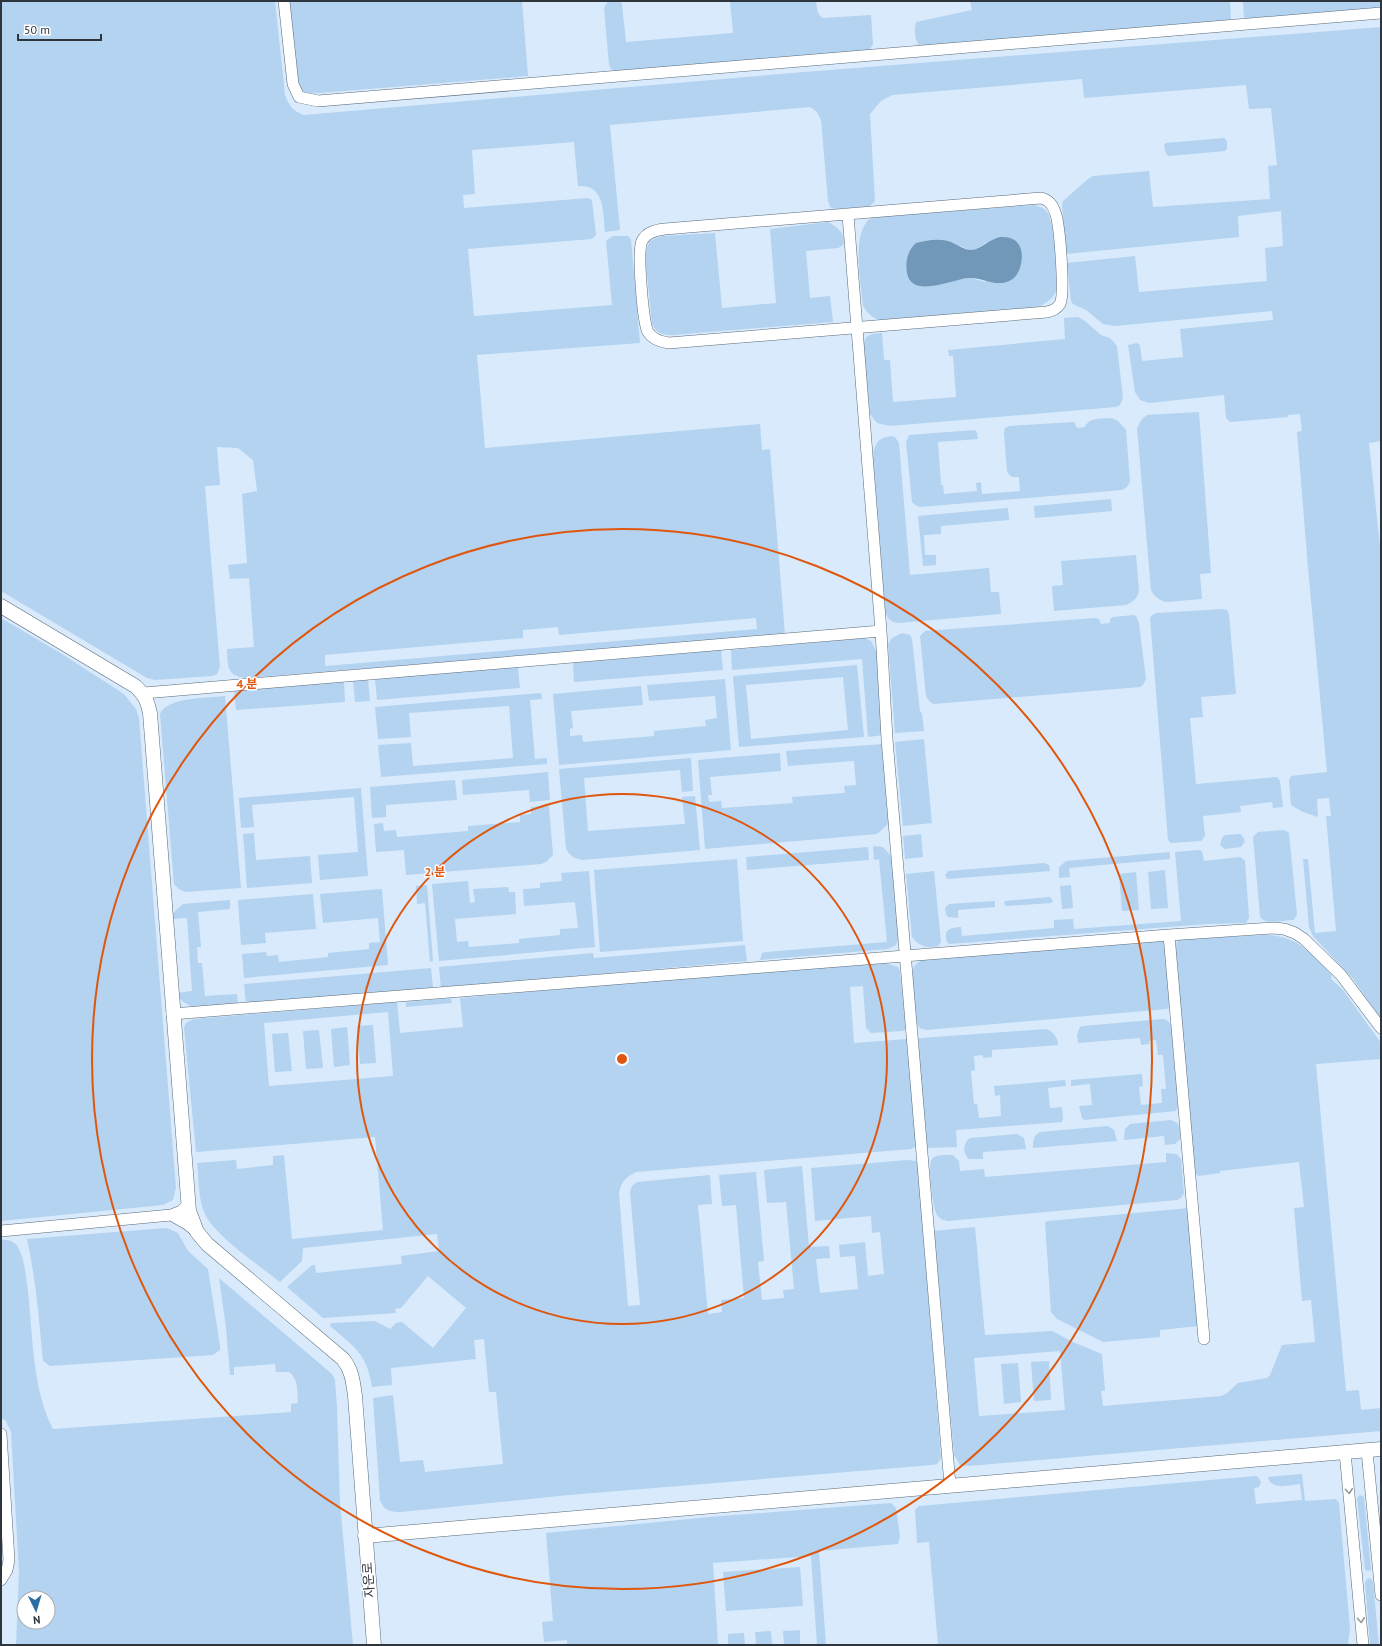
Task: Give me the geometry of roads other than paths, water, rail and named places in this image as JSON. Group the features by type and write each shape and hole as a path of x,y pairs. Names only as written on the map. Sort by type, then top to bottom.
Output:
{"street":[{"path":"284,1 293,84 300,97 318,101 1381,13"},
{"path":"1041,198 1048,200 1052,205 1058,221 1063,290 1060,304 1054,310 1047,312 669,343 660,342 653,338 645,327 639,254 642,240 652,232 660,229 848,215 1041,198"},
{"path":"848,215 881,631 887,739 950,1486"},
{"path":"1,606 130,683 144,693 881,631"},
{"name":"자운로","path":"144,693 150,713 172,1014 190,1215 198,1232 207,1244 343,1359 349,1366 355,1396 374,1645"},
{"path":"172,1014 1273,928 1284,929 1295,933 1304,939 1341,975 1381,1028"},
{"path":"1169,935 1204,1339"},
{"path":"1,1231 171,1215 177,1214 188,1205"},
{"path":"171,1215 198,1232"},
{"path":"1,1434 9,1560 8,1570 1,1580"},
{"path":"365,1536 1381,1449"},
{"path":"1367,1451 1381,1595"},
{"path":"1345,1452 1363,1645"}]}
